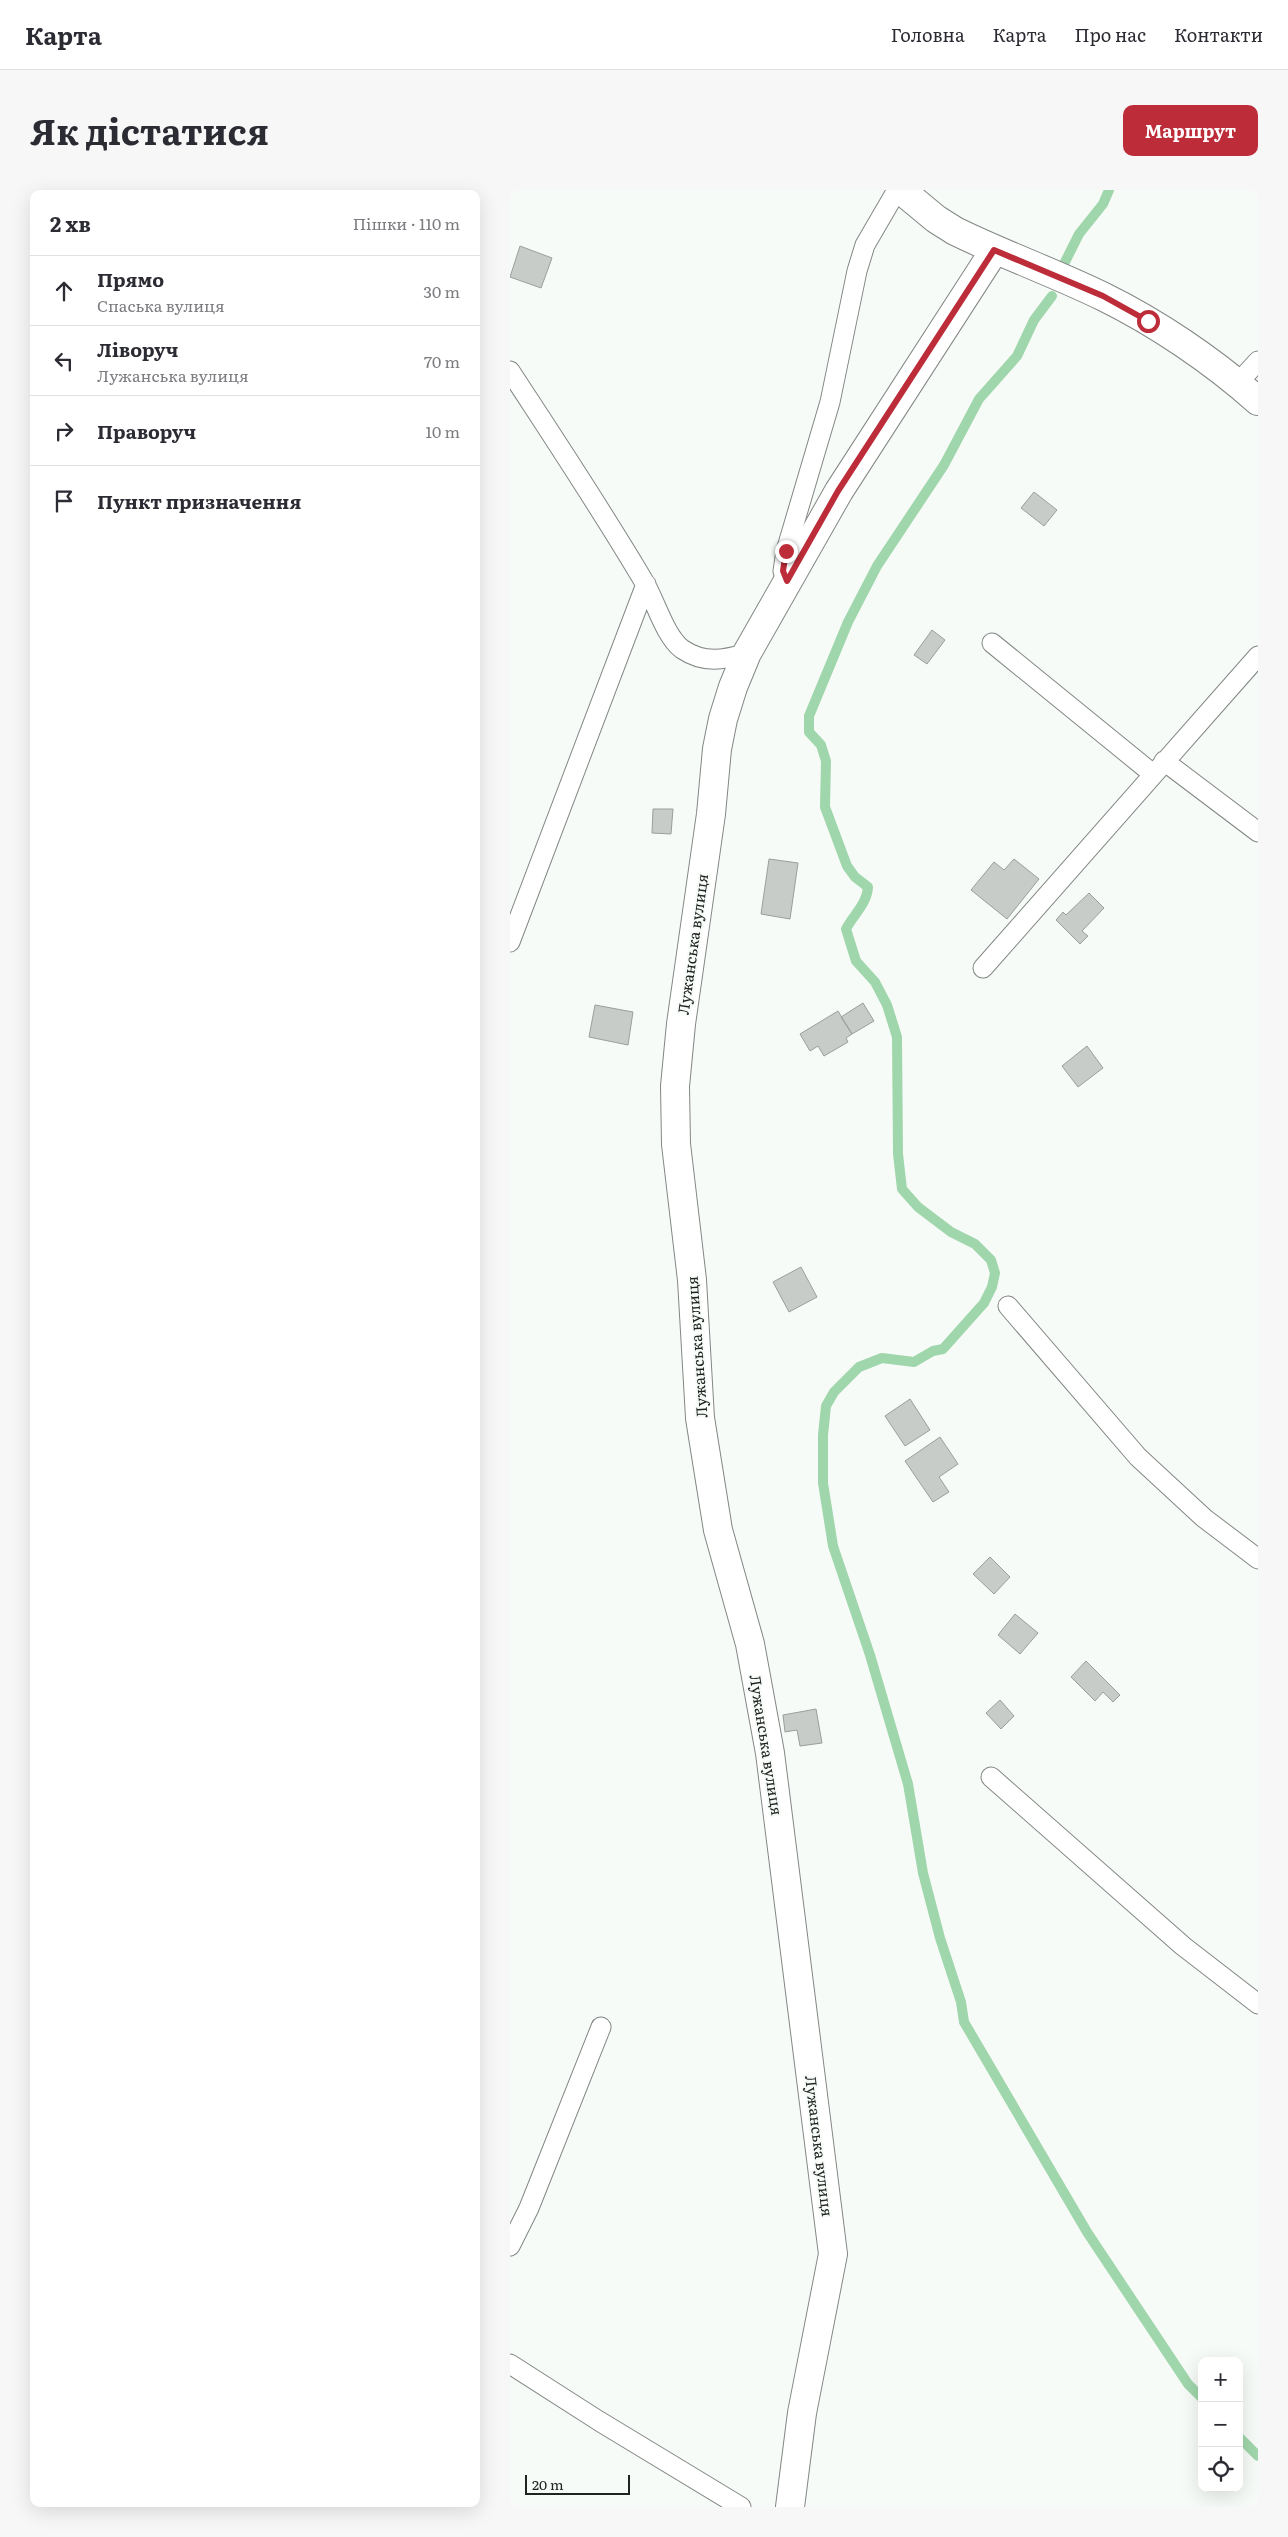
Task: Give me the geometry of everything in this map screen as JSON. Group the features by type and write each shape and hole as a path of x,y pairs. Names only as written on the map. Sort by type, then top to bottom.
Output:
{"street":[{"path":"901,190 936,219 994,250 1118,304 1148,321 1238,383 1258,401"},
{"name":"Лужанська вулиця","path":"790,2507 802,2413 833,2254 768,1744 750,1644 718,1530 702,1435 696,1372 692,1280 675,1116 681,1024 711,814 717,749 727,704 747,653 838,491 994,250"}],"lane":[{"path":"787,581 783,571 786,551 830,402 857,272 865,245 897,190"},
{"path":"1238,383 1258,361"},
{"path":"510,371 580,475 646,584 665,625 680,647 694,656 709,660 728,659 747,653"},
{"path":"510,942 646,584"},
{"path":"992,643 1158,768 1258,832"},
{"path":"983,968 1258,656"},
{"path":"1008,1306 1138,1457 1204,1518 1258,1559"},
{"path":"991,1777 1183,1946 1258,2004"},
{"path":"510,2246 530,2208 601,2027"},
{"path":"510,2364 599,2422 741,2507"}],"building":[{"path":"520,246 552,258 541,288 510,277"},
{"path":"1034,492 1057,510 1044,526 1021,508"},
{"path":"932,630 945,640 927,664 914,655"},
{"path":"653,809 673,809 671,834 652,833"},
{"path":"769,859 798,863 790,919 761,914"},
{"path":"1014,859 1039,879 1007,919 971,890 994,862 1004,870"},
{"path":"1089,893 1104,908 1082,931 1088,936 1080,944 1056,920 1063,912 1066,915"},
{"path":"863,1003 874,1021 852,1034 841,1017"},
{"path":"595,1005 633,1012 628,1045 589,1037"},
{"path":"838,1011 852,1034 846,1038 848,1042 824,1056 818,1046 810,1051 800,1034"},
{"path":"1087,1046 1103,1068 1078,1087 1062,1066"},
{"path":"801,1267 817,1297 789,1312 773,1282"},
{"path":"910,1399 930,1430 905,1446 885,1416"},
{"path":"940,1437 958,1464 939,1477 949,1492 933,1502 905,1461"},
{"path":"990,1557 1010,1577 994,1594 973,1574"},
{"path":"1015,1614 1038,1633 1020,1654 998,1635"},
{"path":"1086,1661 1120,1695 1113,1702 1103,1692 1095,1701 1071,1677"},
{"path":"1000,1700 1014,1716 1001,1729 986,1713"},
{"path":"816,1709 822,1743 800,1746 797,1730 785,1732 783,1715"}],"waterway":[{"path":"1062,268 1079,234 1103,204 1109,190"},
{"path":"1052,296 1034,320 1017,356 979,399 944,465 877,566 848,622 809,716 809,732 821,745 826,761 825,807 847,866 855,877 868,887 863,904 846,929 856,961 875,982 887,1005 897,1037 898,1154 902,1189 918,1207 951,1232 975,1244 991,1260 995,1273 992,1287 984,1303 943,1349 933,1351 914,1362 882,1358 859,1367 834,1392 826,1406 823,1435 823,1483 833,1546 870,1655 908,1784 923,1873 940,1938 961,2002 964,2022 1087,2232 1188,2384 1198,2394"},
{"path":"1243,2441 1258,2456"}],"route":[{"path":"786,551 783,571 787,581 838,491 994,250 1103,296 1148,321"}]}
